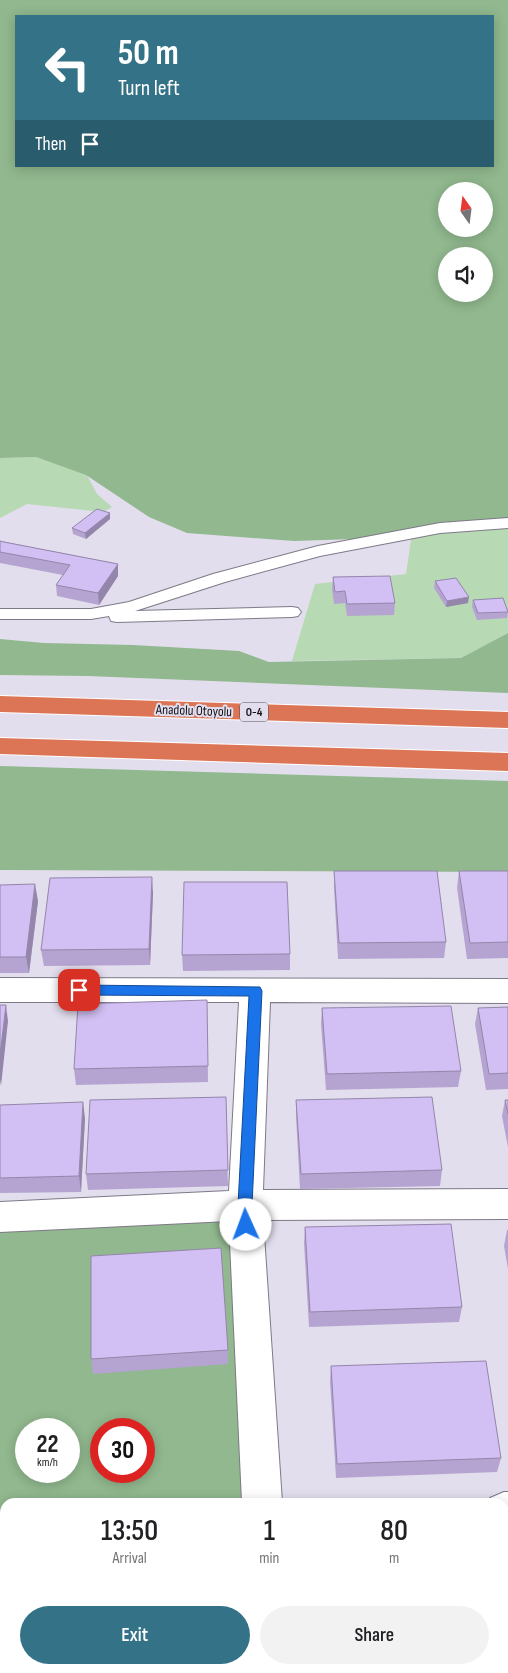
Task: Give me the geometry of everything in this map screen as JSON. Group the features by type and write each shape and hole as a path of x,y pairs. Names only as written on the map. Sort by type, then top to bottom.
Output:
{"highway":[{"name":"Anadolu Otoyolu","path":"0,704 508,720"},
{"path":"0,746 508,762"}],"street":[{"path":"0,990 508,991"},
{"path":"255,991 245,1205 262,1498"},
{"path":"0,1218 245,1205 508,1204"}],"lane":[{"path":"91,614 132,607 219,578 318,551 440,528 508,523"},
{"path":"0,614 91,614 125,618 292,612"}],"green space":[{"path":"0,0 508,0 508,523 384,538 294,541 187,533 149,517 86,475 36,457 0,458"},
{"path":"36,457 87,475 97,494 112,507 103,512 27,504 0,518 0,458"},
{"path":"508,523 508,633 461,658 292,661 315,584 406,574 412,533"},
{"path":"508,633 508,693 88,676 0,675 0,639 44,643 133,645 239,651 269,662 461,658"},
{"path":"0,766 508,781 508,872 0,870"},
{"path":"245,1205 262,1498 0,1498 0,1217"}],"building":[{"path":"97,509 110,513 85,533 72,528"},
{"path":"0,541 118,564 98,593 56,585 70,565 0,552"},
{"path":"390,576 395,603 347,604 345,591 335,592 333,577"},
{"path":"456,578 469,597 447,601 435,581"},
{"path":"503,598 508,612 478,613 473,600"},
{"path":"334,871 437,871 446,942 339,943"},
{"path":"459,871 508,871 508,942 470,943"},
{"path":"152,877 149,949 41,950 50,878"},
{"path":"184,882 287,882 290,954 182,955"},
{"path":"35,884 26,957 0,957 0,885"},
{"path":"207,1000 208,1066 74,1069 78,1004"},
{"path":"0,1005 6,1005 0,1055"},
{"path":"451,1006 461,1071 327,1074 322,1008"},
{"path":"508,1007 508,1073 489,1074 478,1008"},
{"path":"226,1097 228,1170 86,1174 90,1100"},
{"path":"432,1097 442,1170 301,1174 296,1100"},
{"path":"505,1100 508,1100 508,1114"},
{"path":"83,1102 79,1176 0,1178 0,1105"},
{"path":"451,1224 462,1307 310,1312 305,1227"},
{"path":"221,1248 228,1350 91,1359 91,1256"},
{"path":"486,1361 501,1458 337,1464 331,1366"}],"route":[{"path":"79,990 255,991 245,1205 246,1225"}]}
